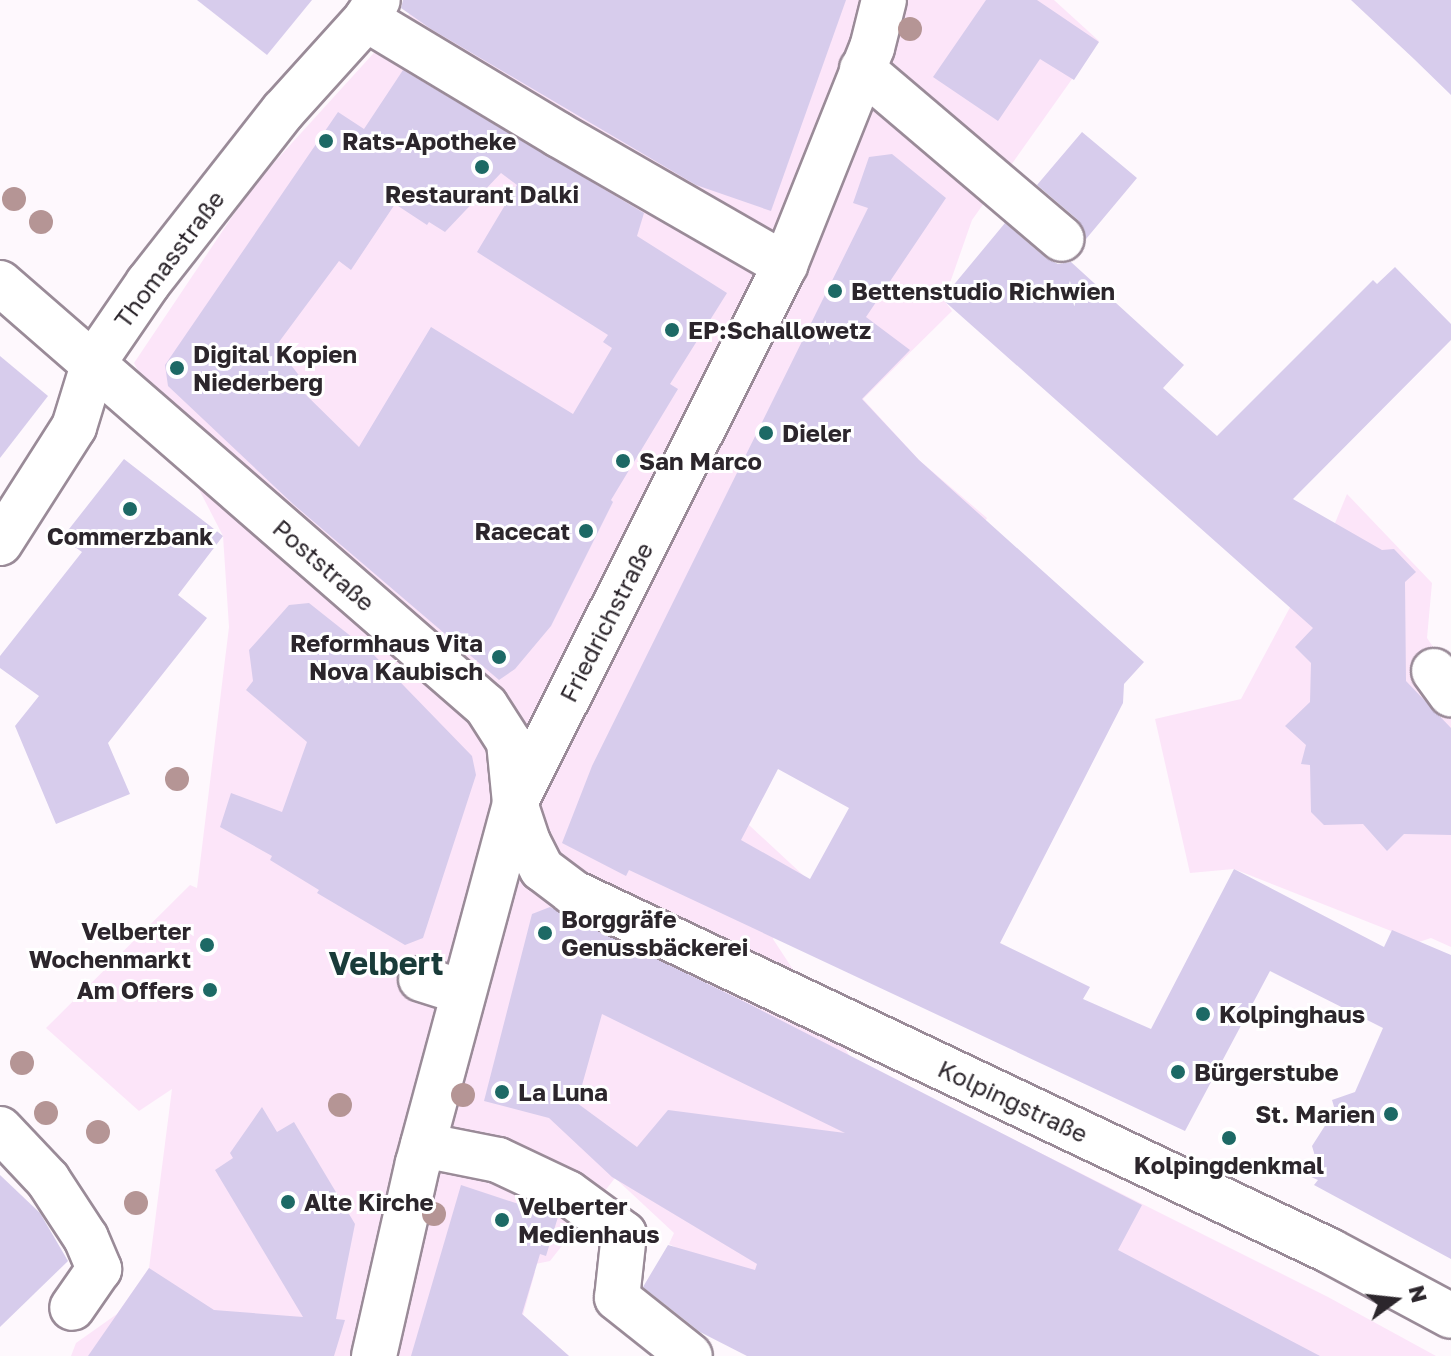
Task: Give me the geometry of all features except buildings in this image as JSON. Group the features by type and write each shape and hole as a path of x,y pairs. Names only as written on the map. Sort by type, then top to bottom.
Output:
{"street":[{"name":"Friedrichstraße","path":"374,1356 370,1309 411,1154 430,1042 462,992 515,803 785,265 862,69 884,0"},
{"path":"372,9 572,143 785,265"},
{"name":"Thomasstraße","path":"0,543 74,427 94,362 148,283 246,158 372,9"},
{"path":"862,69 1062,239"},
{"name":"Poststraße","path":"0,283 486,706 509,742 515,803 542,869 572,892"},
{"name":"Kolpingstraße","path":"572,892 1330,1251 1451,1316"},
{"path":"421,979 462,992"},
{"path":"0,1129 48,1180 86,1238 99,1269 72,1308"},
{"path":"411,1154 498,1160 568,1193 624,1234 617,1298 690,1356"}],"shaded area":[{"path":"422,0 1054,0 1099,41 972,220 944,300 952,311 863,399 919,460 987,518 892,703 826,670 749,825 804,876 773,939 851,1058 1328,1297 1436,1356 761,1356 785,1306 669,1244 674,1233 615,1178 550,1261 521,1267 535,1272 523,1315 569,1356 71,1356 76,1343 117,1314 149,1268 172,1089 139,1111 46,1028 190,885 197,888 229,627 223,536 134,363 252,187"},
{"path":"1347,494 1432,583 1427,638 1451,673 1451,947 1431,938 1419,942 1234,869 1190,873 1155,719 1241,699 1335,523"}],"place":[{"name":"Rats-Apotheke","path":"326,141"},
{"name":"Restaurant Dalki","path":"482,167"},
{"name":"Bettenstudio Richwien","path":"835,291"},
{"name":"EP:Schallowetz","path":"672,330"},
{"name":"Digital Kopien Niederberg","path":"177,368"},
{"name":"Dieler","path":"766,433"},
{"name":"San Marco","path":"623,461"},
{"name":"Commerzbank","path":"130,509"},
{"name":"Racecat","path":"586,531"},
{"name":"Reformhaus Vita Nova Kaubisch","path":"499,657"},
{"name":"Borggräfe Genussbäckerei","path":"545,933"},
{"name":"Velberter Wochenmarkt","path":"207,945"},
{"name":"Am Offers","path":"210,990"},
{"name":"Kolpinghaus","path":"1203,1014"},
{"name":"Bürgerstube","path":"1178,1072"},
{"name":"La Luna","path":"502,1092"},
{"name":"St. Marien","path":"1391,1114"},
{"name":"Kolpingdenkmal","path":"1229,1138"},
{"name":"Alte Kirche","path":"288,1202"},
{"name":"Velberter Medienhaus","path":"502,1220"}],"district":[{"name":"Velbert","path":"386,963"}]}
